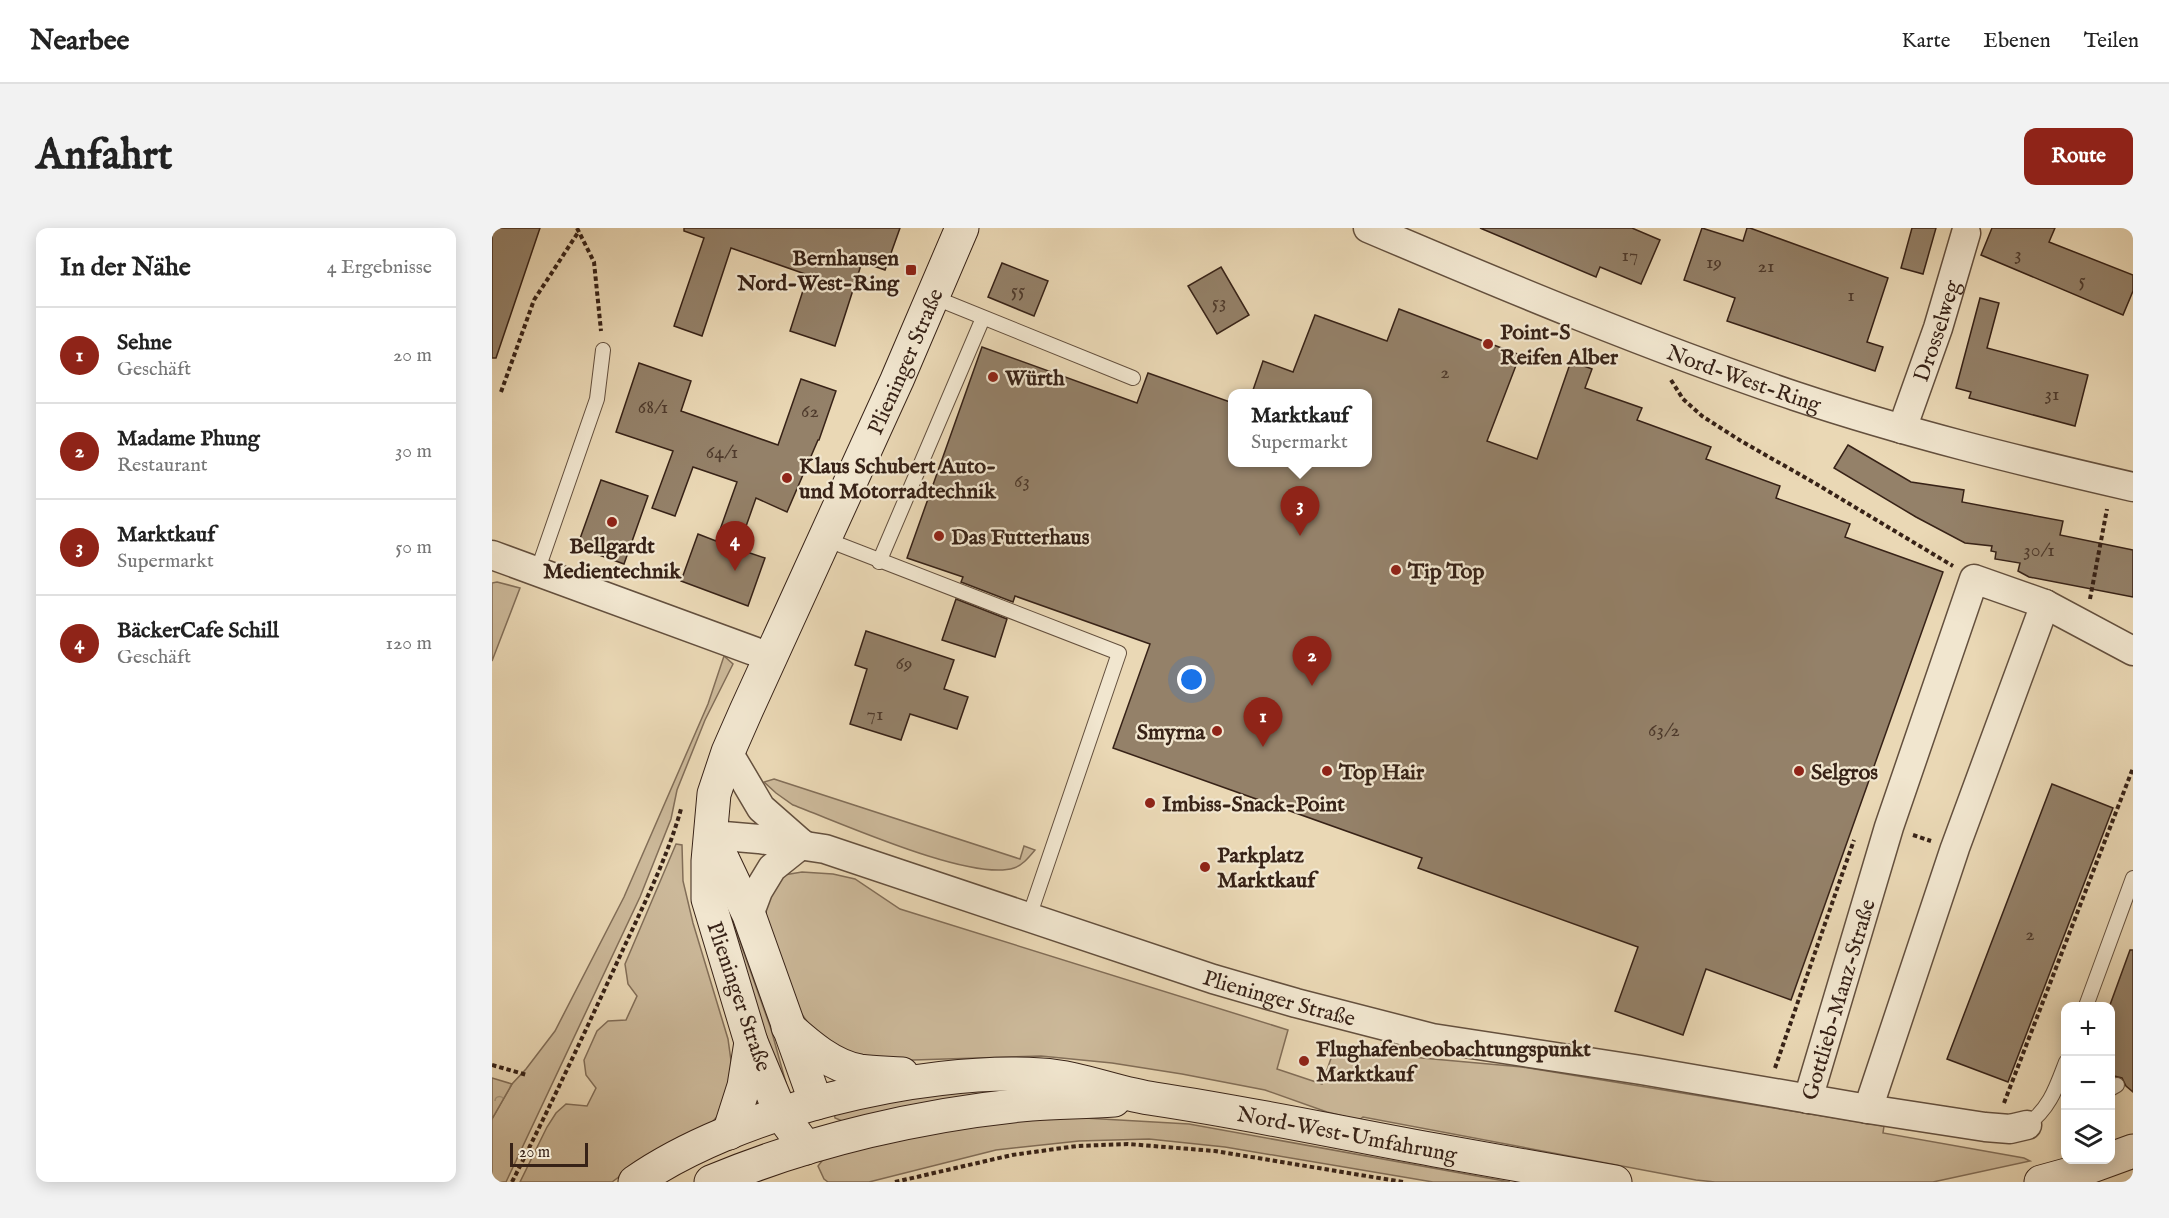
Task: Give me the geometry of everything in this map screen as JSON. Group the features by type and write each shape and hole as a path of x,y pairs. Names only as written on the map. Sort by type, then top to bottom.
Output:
{"main road":[{"name":"Plieninger Straße","path":"806,1148 782,1114 751,1042 708,899 708,861 714,794 728,752 962,228"},
{"name":"Plieninger Straße","path":"712,835 748,915 816,1103"},
{"path":"788,1027 811,1047 834,1061 858,1071 949,1076"},
{"path":"729,1133 744,1086 751,1042"},
{"name":"Nord-West-Umfahrung","path":"635,1182 675,1158 729,1133 816,1103 949,1076 1043,1075 1109,1087 1152,1099 1230,1110 1615,1182"},
{"name":"Nord-West-Umfahrung","path":"711,1182 760,1162 806,1148 966,1112 1033,1104 1152,1099"},
{"path":"806,1148 816,1103"},
{"path":"2041,1182 2133,1151"}],"street":[{"name":"Nord-West-Ring","path":"1368,228 1679,354 1797,396 1902,429 2122,484"},
{"name":"Drosselweg","path":"1902,429 1938,328 1966,233"},
{"path":"492,555 770,657"},
{"path":"1974,579 2045,604 2133,651"},
{"name":"Gottlieb-Manz-Straße","path":"1974,579 1889,827 1809,1099 2010,1129 2027,1125"},
{"path":"1868,1109 1955,848 2045,604"},
{"name":"Plieninger Straße","path":"728,752 761,808 802,844"},
{"name":"Plieninger Straße","path":"712,835 802,844 857,858 1256,992 1432,1038 1608,1064 1809,1099"},
{"name":"Plieninger Straße","path":"748,915 758,891 772,868 802,844"}],"lane":[{"path":"933,297 1133,378"},
{"path":"879,562 983,318"},
{"path":"537,572 597,399 603,350"},
{"path":"825,539 879,562 1119,653 1029,917"},
{"path":"2087,1002 2133,878"},
{"path":"2027,1125 2040,1115 2061,1086"}],"path":[{"path":"578,229 594,262 603,350"},
{"path":"501,392 534,300 578,229"},
{"path":"1679,354 1671,382 1683,399 1702,416 1974,579"},
{"path":"2085,624 2122,484"},
{"path":"1995,1127 2133,768"},
{"path":"512,1182 558,1090 642,907 675,829 682,805"},
{"path":"492,1065 527,1075"},
{"path":"895,1182 1012,1155 1077,1146 1128,1144 1215,1151 1403,1182"}],"green space":[{"path":"497,582 520,588 492,661 492,583"},
{"path":"724,656 733,664 705,720 677,790 671,819 640,897 506,1182 492,1182 492,1119 512,1084 555,1031 624,897 708,704"},
{"path":"774,779 1020,859 1024,846 1035,850 1017,867 994,870 937,859 793,805 764,782"},
{"path":"676,844 682,845 683,881 693,923 728,1039 732,1068 721,1112 708,1127 631,1168 612,1182 520,1182 556,1113 566,1104 587,1106 596,1088 586,1075 584,1060 597,1031 608,1021 626,1020 637,996 628,984 625,964"},
{"path":"802,872 833,874 855,879 900,909 1288,1030 1277,1069 1322,1084 1335,1047 1522,1067 1884,1126 1883,1133 2024,1158 2030,1161 1933,1182 1715,1182 1363,1117 1359,1120 1327,1112 1265,1090 1112,1063 1041,1056 913,1060 889,1063 861,1060 813,1030 799,1010 766,916 767,895 784,875"},
{"path":"728,908 771,1029 786,1083 784,1089 780,1089"},
{"path":"492,1078 512,1084 492,1119"},
{"path":"1004,1090 1009,1092 847,1123 835,1118 834,1113 929,1092"},
{"path":"1067,1117 1189,1124 1510,1182 1433,1182 1225,1147 1149,1139 1079,1141 996,1150 869,1182 828,1182 824,1179 818,1166 825,1157 962,1126"}],"building":[{"path":"492,228 540,228 496,358 492,358"},
{"path":"684,228 900,228 885,270 862,262 835,346 790,331 808,275 731,248 702,336 674,326 704,238 684,231"},
{"path":"1480,228 1632,228 1660,240 1641,284 1600,267 1596,277"},
{"path":"1702,228 1743,241 1747,228 1750,228 1888,278 1867,342 1883,347 1875,371 1727,321 1735,298 1684,280"},
{"path":"1912,228 1936,228 1923,274 1901,268"},
{"path":"1992,228 2055,228 2049,242 2133,275 2133,291 2123,315 1981,255"},
{"path":"1002,263 1048,281 1034,316 988,297"},
{"path":"1221,267 1249,315 1217,334 1188,286"},
{"path":"1980,298 1999,303 1987,348 2088,375 2075,426 1969,398 1971,392 1956,388"},
{"path":"1399,309 1520,355 1487,441 1537,459 1571,361 1592,369 1585,388 1642,408 1637,420 1711,447 1706,459 1780,486 1776,498 1850,524 1845,537 1943,572 1791,1000 1706,969 1683,1035 1615,1011 1638,947 1418,868 1422,858 1113,748 1150,644 1015,596 1013,602 961,582 963,577 907,558 982,347 1137,403 1148,373 1228,401 1228,467 1372,467 1372,389 1253,389 1263,361 1293,372 1315,315 1387,341"},
{"path":"639,363 691,381 681,411 778,445 801,379 836,391 819,440 787,512 756,498 738,549 765,558 748,606 681,581 698,534 716,541 737,482 693,467 675,516 652,508 673,451 616,432"},
{"path":"1848,445 1911,482 1964,490 1962,502 2063,521 2060,535 2133,550 2133,597 2029,577 2018,571 2020,563 1995,559 1996,552 1991,551 1992,546 1965,543 1916,517 1834,468"},
{"name":"Bellgardt Medientechnik","path":"601,480 648,496 624,564 577,547"},
{"path":"956,599 1007,619 995,657 942,640"},
{"path":"866,631 954,660 944,689 968,697 957,729 910,714 901,740 850,724 867,669 855,665"},
{"path":"2052,784 2113,808 2008,1082 1947,1059"},
{"path":"2130,950 2133,950 2133,1092 2122,1078 2115,1076 2115,1002 2111,1002"}],"place":[{"name":"Bernhausen Nord-West-Ring","path":"911,270"},
{"name":"Point-S Reifen Alber","path":"1488,344"},
{"name":"Würth","path":"993,377"},
{"name":"Klaus Schubert Auto- und Motorradtechnik","path":"787,478"},
{"name":"Bellgardt Medientechnik","path":"612,522"},
{"name":"Das Futterhaus","path":"939,536"},
{"name":"Marktkauf","path":"1300,536"},
{"name":"Tip Top","path":"1396,570"},
{"name":"BäckerCafe Schill","path":"735,571"},
{"name":"Madame Phung","path":"1312,686"},
{"name":"Smyrna","path":"1217,731"},
{"name":"Sehne","path":"1263,747"},
{"name":"Top Hair","path":"1327,771"},
{"name":"Selgros","path":"1799,771"},
{"name":"Imbiss-Snack-Point","path":"1150,803"},
{"name":"Parkplatz Marktkauf","path":"1205,867"},
{"name":"Flughafenbeobachtungspunkt Marktkauf","path":"1304,1061"}]}
